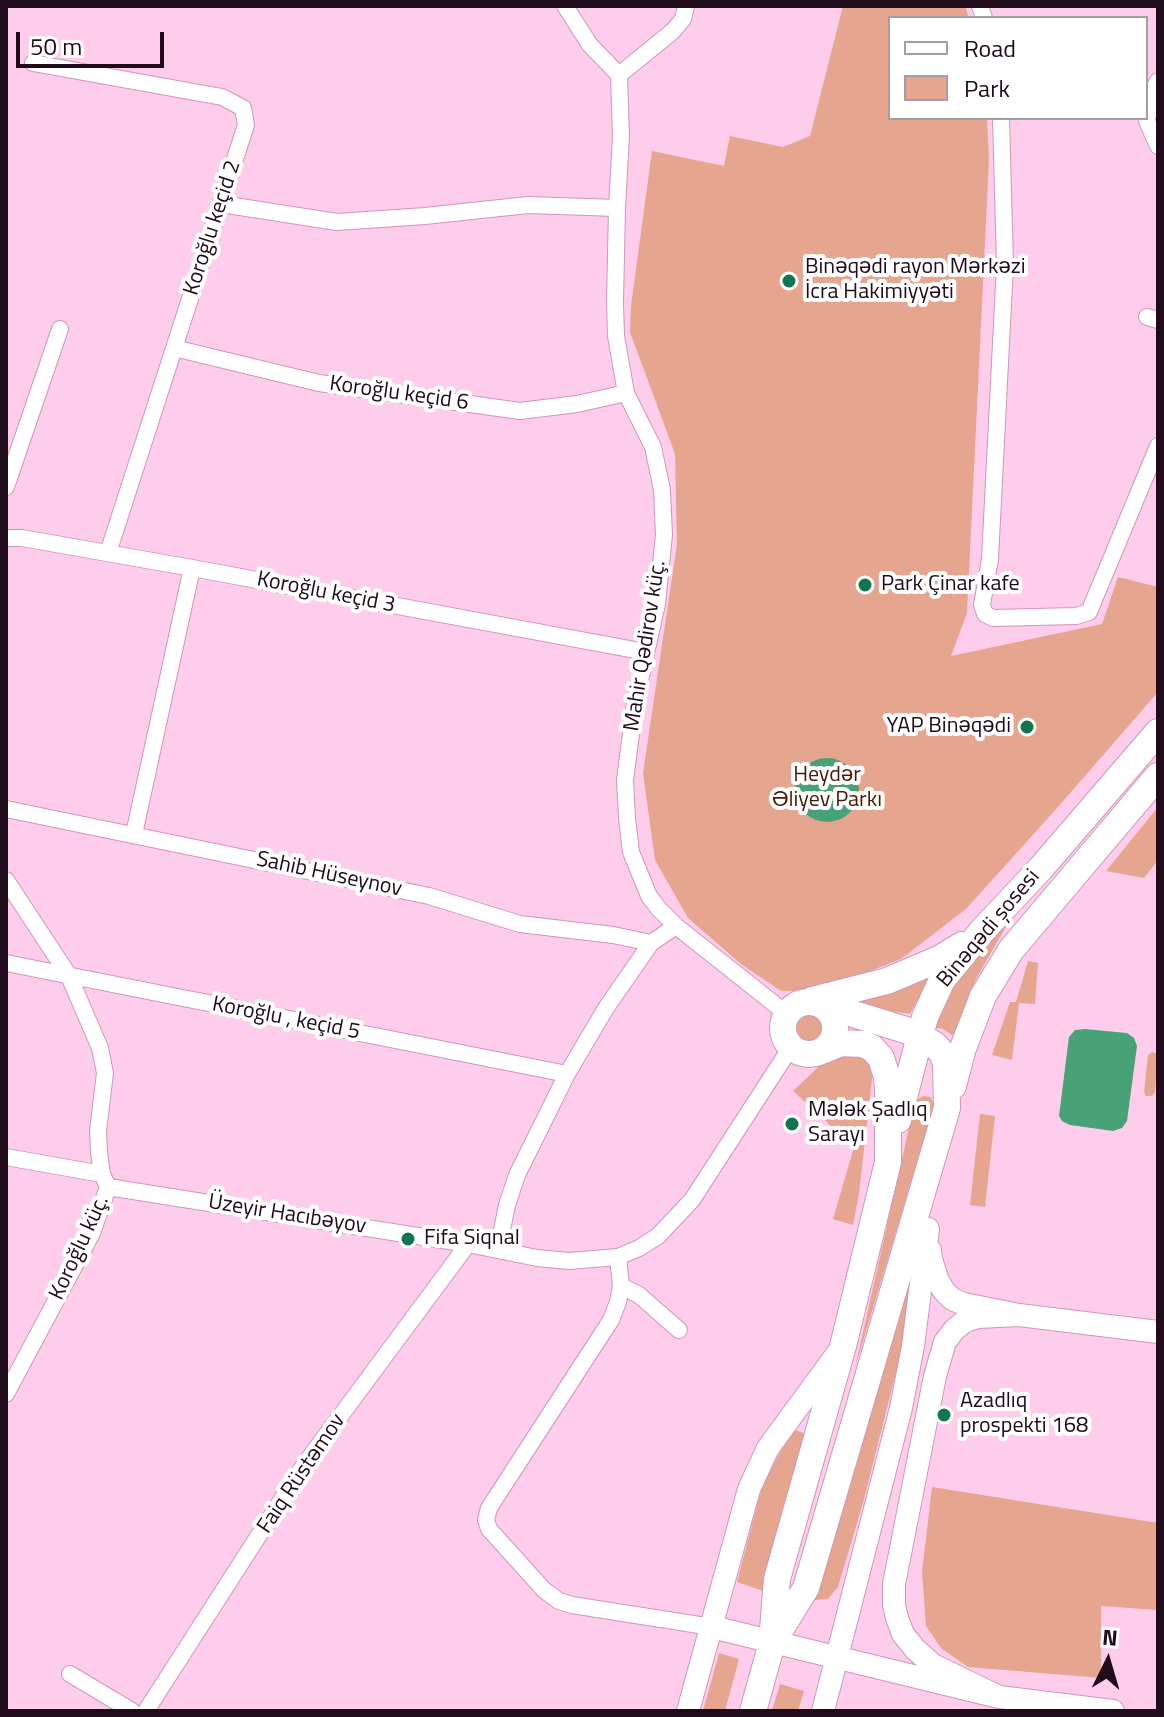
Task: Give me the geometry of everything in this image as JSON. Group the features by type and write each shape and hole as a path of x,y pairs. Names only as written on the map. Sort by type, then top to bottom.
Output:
{"main road":[{"name":"Binəqədi şosesi","path":"888,1162 919,1035 942,980 1158,732"},
{"name":"Binəqədi şosesi","path":"772,1643 806,1588 972,1023 983,996 1023,935 1158,776"},
{"path":"753,1711 772,1643 777,1579 843,1346 888,1162 888,1091 881,1058 863,1044 841,1043 807,1054 791,1047 783,1025 803,1006 911,972 939,959 981,932"},
{"path":"803,1006 919,1035 935,1045 946,1063 944,1119"},
{"path":"803,1006 832,1013 834,1036 824,1050"}],"street":[{"path":"565,6 590,45 619,75 673,31 683,19 686,6"},
{"name":"Koroğlu keçid 2","path":"33,63 222,97 243,108 246,125 108,553"},
{"name":"Mahir Qədirov küç.","path":"619,75 621,136 616,336 626,393 653,447 662,490 664,535 657,604 635,703 625,780 631,852 649,896 676,926 803,1006"},
{"path":"1148,114 1151,94 1158,81"},
{"path":"1001,120 1005,265 990,559 982,605 985,614 993,618 1076,616 1089,612 1158,446"},
{"path":"1147,120 1158,146"},
{"path":"221,204 337,222 528,205 617,208"},
{"path":"6,487 60,329"},
{"name":"Koroğlu keçid 6","path":"174,348 319,383 520,411 577,404 626,393"},
{"name":"Koroğlu keçid 3","path":"6,538 108,553 646,652"},
{"path":"134,834 192,568"},
{"name":"Sahib Hüseynov","path":"6,809 429,896 520,924 613,935 651,943"},
{"name":"Koroğlu küç.","path":"6,880 69,976 100,1048 105,1073 98,1131 105,1180 92,1233 6,1394"},
{"path":"498,1250 517,1175 567,1074 606,1008 651,943 676,926"},
{"name":"Koroğlu , keçid 5","path":"6,963 567,1074"},
{"name":"Üzeyir Hacıbəyov","path":"6,1157 105,1180 537,1258 569,1261 618,1257 658,1236 692,1200 791,1047"},
{"path":"823,1711 901,1408 913,1346 944,1119"},
{"path":"928,1229 931,1259 938,1281 952,1299 1019,1315 1158,1332"},
{"name":"Faiq Rüstəmov","path":"146,1711 304,1465 468,1244"},
{"path":"618,1257 621,1286 611,1320 489,1508 486,1520 489,1529 544,1590 559,1601 572,1605 712,1627 999,1697 1113,1711"},
{"path":"621,1286 639,1295 679,1330"},
{"path":"999,1697 933,1665 915,1649 903,1634 897,1618 894,1584 935,1376 945,1342 965,1321 978,1317 1019,1315"},
{"path":"688,1711 749,1489 759,1465 768,1448 843,1346"},
{"path":"70,1674 132,1711"}],"green space":[{"name":"Heydər Əliyev Parkı","path":"843,6 965,6 968,16 888,16 888,120 987,120 989,160 967,613 951,656 1102,624 1118,577 1158,587 1158,692 966,909 901,959 842,982 807,991 781,991 741,964 688,918 655,860 643,773 677,544 675,454 630,332 652,151 724,166 730,136 783,147 810,136"},
{"path":"1158,807 1158,860 1144,878 1106,871"},
{"path":"1012,916 976,979 953,1036 943,1029 930,1027 955,980"},
{"path":"1028,961 1038,963 1035,1004 1019,1003 1012,1060 992,1055 1010,1002 1016,1002"},
{"path":"934,970 910,1014 853,1005"},
{"path":"809,1011 821,1016 826,1028 821,1040 809,1045 797,1040 792,1028 797,1016"},
{"path":"1152,1052 1158,1054 1155,1092 1152,1096 1146,1096 1148,1055"},
{"path":"833,1053 863,1055 873,1071 853,1225 833,1219 854,1147 793,1091"},
{"path":"923,1096 931,1097 934,1105 855,1368 915,1101"},
{"path":"980,1114 995,1116 985,1207 970,1205"},
{"path":"910,1267 904,1341 863,1503 838,1587 828,1599 814,1600"},
{"path":"794,1430 804,1433 763,1591 737,1582 764,1479"},
{"path":"932,1487 1158,1523 1158,1610 1101,1606 1101,1678 968,1667 941,1648 926,1626 922,1572"},
{"path":"719,1653 739,1659 725,1711 703,1711"},
{"path":"780,1684 804,1691 798,1711 772,1711"}],"shaded area":[{"path":"827,758 845,764 853,772 859,790 853,808 845,816 827,822 809,816 801,808 795,790 801,772 809,764"},
{"path":"1075,1030 1127,1033 1134,1038 1137,1046 1127,1121 1122,1128 1113,1131 1070,1125 1059,1116 1069,1037"}],"place":[{"name":"Binəqədi rayon Mərkəzi İcra Hakimiyyəti","path":"789,281"},
{"name":"Park Çinar kafe","path":"865,585"},
{"name":"YAP Binəqədi","path":"1027,727"},
{"name":"Mələk Şadlıq Sarayı","path":"792,1124"},
{"name":"Fifa Siqnal","path":"408,1239"},
{"name":"Azadlıq prospekti 168","path":"944,1415"}]}
